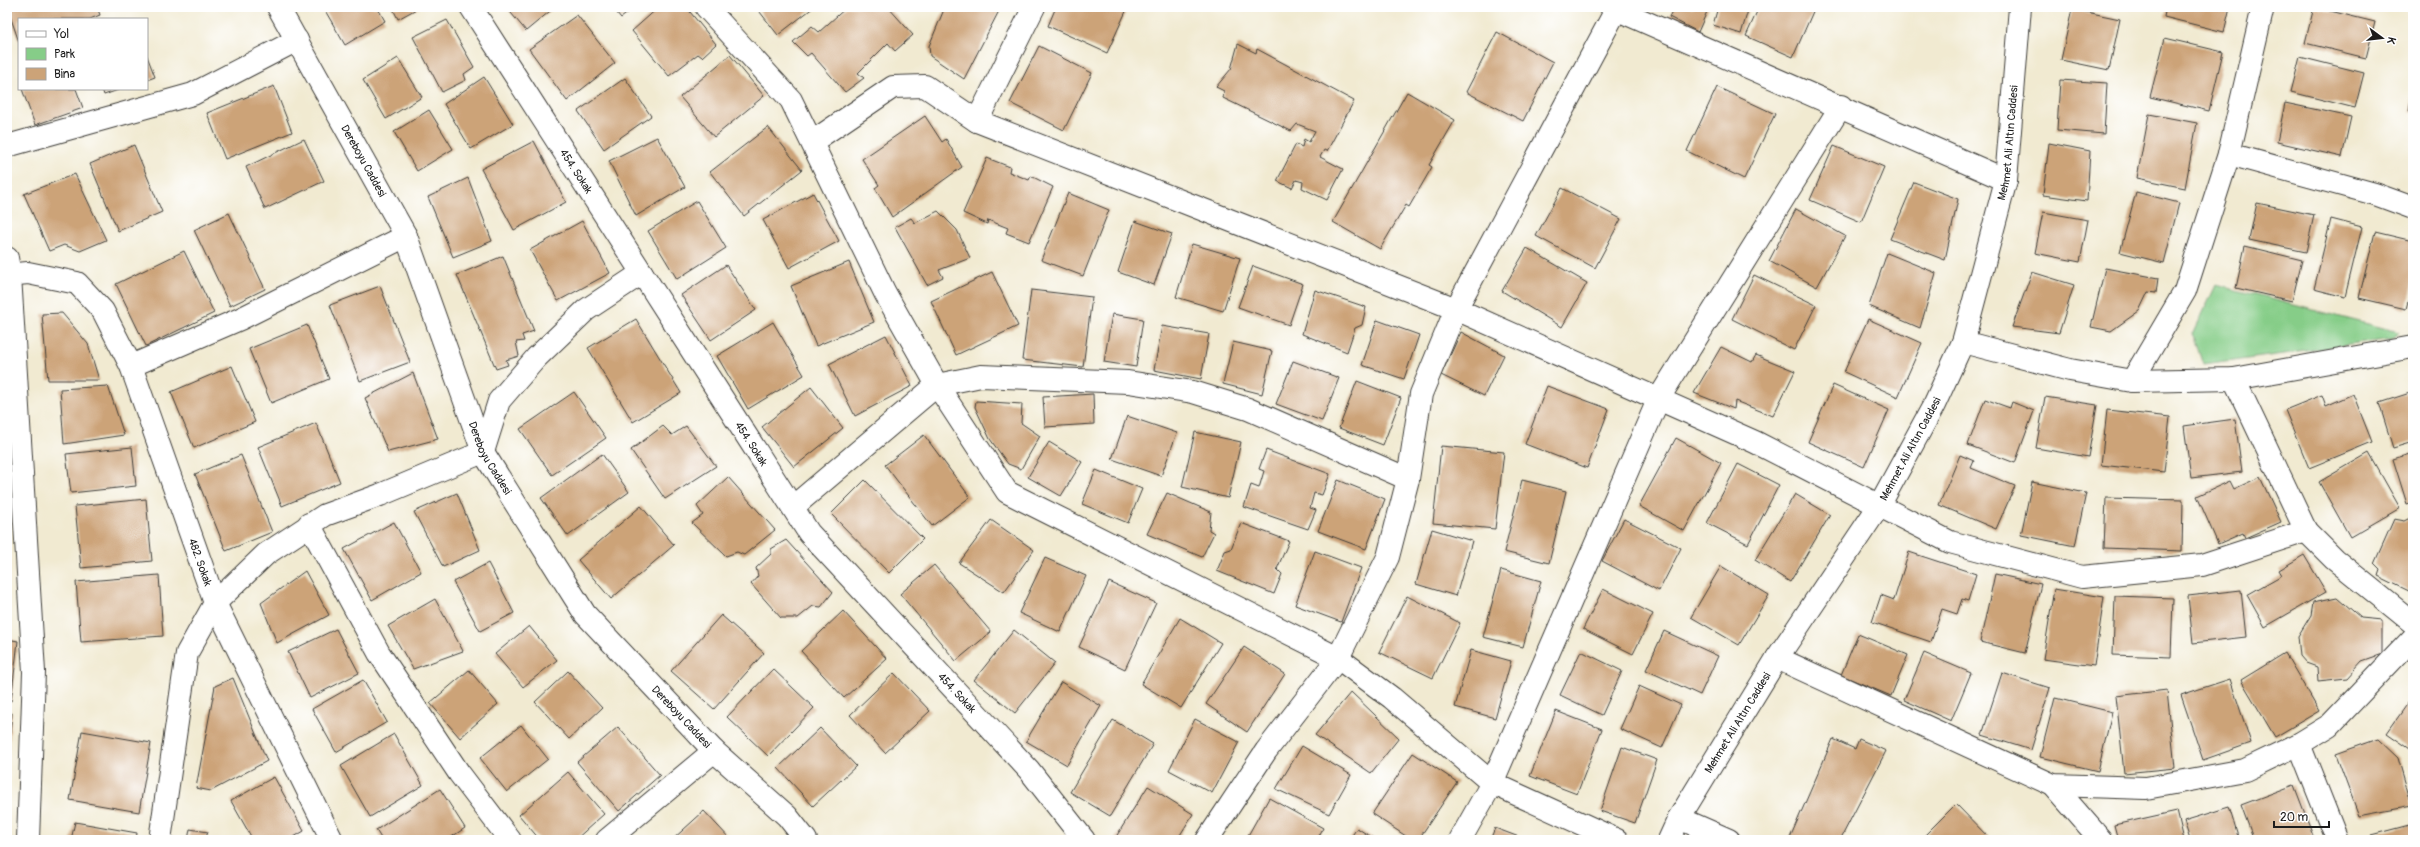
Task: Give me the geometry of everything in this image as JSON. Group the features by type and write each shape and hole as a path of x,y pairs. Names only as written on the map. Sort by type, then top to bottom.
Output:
{"street":[{"name":"Dereboyu Caddesi","path":"278,7 406,236 483,452 585,614 714,751 787,816 806,840"},
{"name":"454. Sokak","path":"471,7 809,533 1029,770 1084,840"},
{"path":"706,7 791,100 885,293 937,385 1007,492 1338,658 1392,698 1492,784 1617,840"},
{"path":"977,121 1034,7"},
{"name":"Mehmet Ali Altın Caddesi","path":"1669,840 1679,818 1777,658 1879,506 1934,405 1963,342 2006,180 2020,7"},
{"path":"2132,381 2185,291 2228,154 2263,7"},
{"path":"1207,840 1266,751 1338,658 1388,556 1408,479 1421,394 1456,309 1614,8 2006,180"},
{"path":"7,146 193,94 296,40"},
{"path":"812,142 893,87 925,86 977,121 1456,309 1659,398 1755,442 1950,542 2082,577 2202,565 2306,531"},
{"path":"1460,840 1492,784 1659,398 1840,106"},
{"path":"2228,154 2375,194 2413,208"},
{"path":"131,366 240,319 406,236"},
{"path":"8,269 34,672 28,840"},
{"name":"482. Sokak","path":"8,269 77,283 103,312 131,366 215,603 332,840"},
{"path":"160,840 187,653 215,603 266,554 309,524 325,515 380,495 483,452 499,401 536,358 586,310 642,273"},
{"path":"1963,342 2070,370 2132,381 2234,380 2413,347"},
{"path":"793,507 937,385 981,376 1128,382 1193,392 1248,409 1408,479"},
{"path":"2234,380 2306,531 2334,559 2413,623"},
{"path":"309,524 379,654 459,774 510,840"},
{"path":"1777,658 2053,785 2146,788 2244,770 2299,744 2330,725 2413,638"},
{"path":"2299,744 2337,840"},
{"path":"607,840 714,751"},
{"path":"2053,785 2101,840"},
{"path":"1679,818 1729,840"}],"green space":[{"path":"2216,285 2399,332 2393,339 2203,365 2193,334"}],"building":[{"path":"7,7 97,7 100,15 92,18 18,18 18,39"},
{"path":"323,7 377,7 385,21 345,45"},
{"path":"392,7 420,7 398,19"},
{"path":"506,7 555,7 526,31"},
{"path":"612,7 632,7 633,9 621,18"},
{"path":"659,7 686,7 716,44 702,57 698,54 669,76 632,31"},
{"path":"756,7 814,7 778,35"},
{"path":"847,7 888,7 913,35 895,51 888,43 858,73 864,78 845,92 811,53 807,56 793,42 812,26 819,32"},
{"path":"945,7 1001,7 964,79 930,56 929,46"},
{"path":"1056,7 1128,7 1107,53 1048,26"},
{"path":"1674,7 1709,7 1698,32 1669,17"},
{"path":"1718,7 1749,7 1741,34 1713,25"},
{"path":"1759,7 1815,7 1793,57 1746,36"},
{"path":"2166,7 2230,7 2224,32 2164,17"},
{"path":"2314,7 2375,22 2366,58 2305,43"},
{"path":"2072,9 2120,19 2109,70 2061,60"},
{"path":"577,15 615,63 567,101 529,49"},
{"path":"447,20 474,67 464,74 466,80 442,92 413,37"},
{"path":"1497,32 1553,62 1523,121 1466,92"},
{"path":"2165,38 2223,52 2209,111 2150,97"},
{"path":"1238,44 1256,53 1257,49 1354,101 1327,151 1324,150 1320,157 1343,169 1327,200 1302,188 1303,182 1296,180 1292,188 1277,181 1296,144 1302,147 1304,139 1309,142 1315,131 1297,124 1291,131 1223,98 1224,91 1216,87 1231,69"},
{"path":"1039,46 1092,73 1064,130 1010,103"},
{"path":"730,55 764,96 714,137 680,97"},
{"path":"2300,57 2364,73 2355,108 2291,92"},
{"path":"398,58 422,97 386,119 363,80"},
{"path":"148,59 155,77 148,80"},
{"path":"484,77 513,124 471,149 444,104"},
{"path":"625,78 651,116 604,149 578,111"},
{"path":"2060,80 2107,83 2104,134 2057,130"},
{"path":"274,86 292,132 225,159 207,113"},
{"path":"1717,87 1775,114 1744,179 1687,151"},
{"path":"22,90 76,90 83,108 35,125"},
{"path":"102,90 118,90 104,95"},
{"path":"1407,92 1455,120 1429,165 1432,167 1409,207 1406,205 1380,249 1333,222"},
{"path":"2413,94 2413,113 2409,112"},
{"path":"2285,103 2351,117 2342,157 2277,142"},
{"path":"429,110 453,149 417,171 394,132"},
{"path":"2149,114 2197,123 2185,188 2137,178"},
{"path":"925,116 942,142 946,139 962,167 892,217 875,188 879,185 862,159"},
{"path":"768,127 802,170 744,216 710,172"},
{"path":"657,137 685,187 636,216 609,161"},
{"path":"304,139 324,181 265,209 246,167"},
{"path":"534,141 566,202 514,230 481,169"},
{"path":"2049,143 2090,151 2087,201 2043,195"},
{"path":"134,145 162,212 118,231 90,164"},
{"path":"1834,146 1884,167 1861,222 1810,200"},
{"path":"987,158 1010,167 1009,172 1029,180 1031,176 1053,187 1029,242 1006,233 1008,228 988,220 987,224 963,213"},
{"path":"75,174 106,240 80,251 64,245 49,251 24,194"},
{"path":"468,178 492,241 453,257 428,197"},
{"path":"1914,182 1958,199 1945,260 1890,239"},
{"path":"1562,188 1621,219 1595,268 1536,236"},
{"path":"2136,192 2179,203 2164,263 2120,252"},
{"path":"813,193 839,241 789,268 763,220"},
{"path":"1068,193 1109,210 1083,276 1041,260"},
{"path":"697,201 726,248 677,279 648,231"},
{"path":"2257,203 2314,215 2306,252 2249,240"},
{"path":"1796,209 1845,236 1817,287 1769,261"},
{"path":"938,211 957,230 970,258 939,270 943,277 927,285 895,227 911,218 915,223"},
{"path":"2043,212 2088,220 2080,262 2035,253"},
{"path":"229,213 265,289 230,306 194,230"},
{"path":"2331,219 2362,227 2345,297 2314,289"},
{"path":"582,221 610,273 558,301 530,250"},
{"path":"1135,221 1172,234 1154,285 1118,272"},
{"path":"2375,232 2413,241 2413,282 2406,309 2359,298"},
{"path":"1192,244 1240,258 1223,311 1176,297"},
{"path":"2245,246 2302,260 2292,301 2236,288"},
{"path":"1527,248 1587,283 1562,327 1502,291"},
{"path":"184,251 214,313 146,346 116,284"},
{"path":"1887,253 1936,273 1920,328 1869,306"},
{"path":"503,256 534,331 522,335 524,341 516,342 519,356 506,360 508,365 496,369 457,275"},
{"path":"849,262 874,322 816,346 791,286"},
{"path":"726,265 756,310 711,340 681,295"},
{"path":"1253,266 1303,284 1289,325 1238,307"},
{"path":"2105,268 2158,278 2156,293 2148,292 2139,311 2111,331 2091,327"},
{"path":"992,272 1018,326 956,355 931,301"},
{"path":"2032,272 2074,285 2059,333 2012,327"},
{"path":"1754,275 1816,305 1794,350 1732,319"},
{"path":"380,286 410,362 360,381 330,305"},
{"path":"1031,290 1092,297 1083,367 1022,360"},
{"path":"1315,290 1366,307 1362,325 1355,328 1347,352 1302,334"},
{"path":"62,313 88,344 99,380 48,380 42,314"},
{"path":"1112,314 1143,319 1136,367 1104,362"},
{"path":"636,319 681,393 633,422 588,348"},
{"path":"1868,319 1922,343 1898,397 1844,372"},
{"path":"1377,320 1419,335 1404,379 1362,365"},
{"path":"773,322 804,375 748,409 717,356"},
{"path":"307,325 329,379 271,403 249,349"},
{"path":"1162,326 1209,334 1201,379 1154,370"},
{"path":"1461,332 1504,355 1484,396 1441,375"},
{"path":"886,335 912,386 855,416 829,364"},
{"path":"1233,342 1272,351 1262,394 1223,384"},
{"path":"1721,347 1752,362 1756,355 1795,371 1773,416 1735,401 1734,409 1694,393"},
{"path":"1293,361 1339,378 1322,421 1276,404"},
{"path":"232,366 255,422 194,448 171,392"},
{"path":"413,373 438,439 388,452 365,398"},
{"path":"1357,381 1401,398 1383,445 1339,428"},
{"path":"1833,385 1889,410 1864,467 1808,442"},
{"path":"108,386 124,435 64,444 60,389"},
{"path":"1547,386 1609,409 1587,468 1525,444"},
{"path":"811,387 843,428 794,467 762,427"},
{"path":"574,392 606,438 552,475 520,429"},
{"path":"2413,392 2413,442 2393,448 2379,403"},
{"path":"1093,394 1094,424 1045,427 1043,397"},
{"path":"2353,394 2372,442 2309,468 2285,410 2322,395 2326,406"},
{"path":"2045,397 2097,405 2088,457 2036,448"},
{"path":"1985,399 2010,408 2012,402 2034,411 2015,463 1968,445"},
{"path":"976,401 1022,404 1021,423 1040,436 1021,469 1008,464 990,439 975,407"},
{"path":"2107,410 2170,417 2164,472 2101,465"},
{"path":"1127,416 1177,433 1161,476 1112,459"},
{"path":"2235,419 2242,472 2191,478 2184,426"},
{"path":"316,423 340,482 282,506 258,447"},
{"path":"663,426 672,435 686,426 716,466 665,499 631,450"},
{"path":"1195,432 1241,442 1228,498 1182,487"},
{"path":"924,435 970,497 932,526 885,465"},
{"path":"1676,438 1721,463 1684,531 1639,506"},
{"path":"1049,442 1082,462 1061,496 1028,477"},
{"path":"1441,446 1504,452 1495,529 1433,523"},
{"path":"132,447 136,486 71,493 66,454"},
{"path":"1266,450 1330,474 1322,495 1314,493 1310,508 1316,510 1308,529 1244,507 1251,485 1259,488 1264,471 1259,469"},
{"path":"2369,453 2400,508 2350,537 2319,482"},
{"path":"2413,453 2413,502 2407,504 2393,459"},
{"path":"602,454 629,492 568,536 541,498"},
{"path":"241,455 272,532 226,551 195,474"},
{"path":"1960,455 1974,461 1971,468 2015,486 1996,529 1939,505"},
{"path":"1738,464 1779,485 1748,544 1707,523"},
{"path":"1096,470 1142,489 1128,523 1082,504"},
{"path":"728,477 775,530 744,555 737,552 726,556 692,523 703,515 697,506"},
{"path":"2260,477 2281,522 2245,538 2243,533 2218,544 2197,496 2230,481 2234,489"},
{"path":"865,480 923,539 889,573 831,514"},
{"path":"1338,480 1385,499 1366,549 1318,531"},
{"path":"1522,480 1566,491 1549,563 1504,552"},
{"path":"2032,482 2086,493 2075,546 2021,535"},
{"path":"457,493 480,550 443,567 414,512"},
{"path":"1167,493 1211,512 1209,530 1214,533 1202,557 1147,534"},
{"path":"1795,494 1830,515 1790,582 1755,560"},
{"path":"2106,498 2183,500 2182,551 2104,548"},
{"path":"146,499 152,561 81,568 75,506"},
{"path":"641,506 674,545 611,599 578,560"},
{"path":"2413,517 2413,593 2378,576 2380,570 2374,564 2394,519 2405,521"},
{"path":"1624,519 1681,548 1659,591 1602,561"},
{"path":"991,520 1034,550 1004,592 959,563"},
{"path":"394,522 421,572 372,600 344,549"},
{"path":"1241,523 1289,541 1277,569 1282,574 1274,594 1217,571 1225,551 1231,549"},
{"path":"1432,529 1472,541 1456,596 1416,584"},
{"path":"786,540 833,592 821,607 813,606 798,618 781,618 751,584 758,576 756,568 771,554 771,549"},
{"path":"1315,551 1361,568 1341,622 1295,605"},
{"path":"1909,552 1976,574 1968,601 1962,599 1957,614 1942,609 1931,642 1872,622 1881,595 1894,600"},
{"path":"2304,555 2326,592 2265,627 2247,595 2282,575 2279,570"},
{"path":"1045,558 1086,576 1060,632 1019,613"},
{"path":"488,563 514,613 480,631 453,582"},
{"path":"934,565 991,632 956,661 900,594"},
{"path":"1721,566 1769,595 1739,645 1691,617"},
{"path":"1501,570 1541,581 1523,647 1483,637"},
{"path":"305,571 329,615 277,643 261,603"},
{"path":"1995,574 2041,584 2025,653 1980,642"},
{"path":"159,575 163,636 81,642 76,582"},
{"path":"1109,582 1156,603 1125,669 1079,647"},
{"path":"1603,589 1653,614 1633,654 1583,629"},
{"path":"2054,589 2104,597 2094,666 2043,659"},
{"path":"2241,590 2246,637 2193,643 2188,596"},
{"path":"1407,596 1460,623 1433,678 1379,652"},
{"path":"2115,596 2173,598 2171,657 2113,655"},
{"path":"2337,597 2361,618 2382,620 2382,654 2362,661 2347,678 2318,681 2317,667 2306,663 2300,656 2298,636 2311,615 2313,602"},
{"path":"435,599 463,651 413,669 388,626"},
{"path":"843,611 887,659 844,698 801,651"},
{"path":"721,615 764,653 714,709 671,671"},
{"path":"1180,618 1221,643 1181,708 1141,684"},
{"path":"529,626 557,660 523,687 495,654"},
{"path":"336,629 359,673 310,698 288,652"},
{"path":"1014,630 1055,663 1015,713 974,680"},
{"path":"1664,631 1718,656 1700,695 1646,670"},
{"path":"1858,634 1908,655 1891,696 1841,675"},
{"path":"7,639 18,641 11,701 7,701"},
{"path":"1244,647 1285,674 1247,732 1206,704"},
{"path":"1471,650 1511,661 1495,718 1455,707"},
{"path":"1581,651 1622,671 1602,715 1560,695"},
{"path":"1924,653 1971,673 1951,721 1904,700"},
{"path":"2285,653 2319,711 2275,737 2241,680"},
{"path":"773,669 814,708 768,756 727,717"},
{"path":"469,670 498,704 460,738 430,703"},
{"path":"568,671 602,708 569,739 535,702"},
{"path":"894,673 930,711 885,753 850,715"},
{"path":"2002,673 2050,688 2031,750 1982,735"},
{"path":"233,678 267,761 211,791 196,788 215,686"},
{"path":"2230,679 2251,743 2203,760 2181,695"},
{"path":"363,680 387,722 336,752 312,709"},
{"path":"1061,682 1101,706 1067,765 1026,741"},
{"path":"1639,686 1681,705 1662,748 1620,729"},
{"path":"2167,690 2175,768 2124,773 2116,696"},
{"path":"1351,692 1399,738 1371,773 1315,735"},
{"path":"2413,696 2413,751 2387,733"},
{"path":"2055,698 2112,712 2098,771 2040,757"},
{"path":"1556,711 1602,729 1577,794 1530,776"},
{"path":"7,712 12,713 8,752 7,752"},
{"path":"1195,719 1239,742 1212,793 1169,770"},
{"path":"1113,720 1153,744 1110,816 1070,792"},
{"path":"521,725 548,759 507,792 480,758"},
{"path":"618,727 660,775 619,811 577,762"},
{"path":"820,728 856,766 813,806 778,768"},
{"path":"82,731 151,743 139,812 70,800"},
{"path":"394,734 423,785 370,817 341,766"},
{"path":"1833,739 1855,749 1859,739 1886,751 1840,840 1789,840"},
{"path":"2378,739 2398,758 2412,806 2359,816 2336,754"},
{"path":"1302,746 1351,775 1329,814 1276,789"},
{"path":"1622,747 1657,760 1635,823 1600,811"},
{"path":"1413,753 1457,782 1418,840 1412,840 1372,814"},
{"path":"568,772 604,814 575,840 540,840 519,815"},
{"path":"274,777 304,831 289,840 253,840 231,801"},
{"path":"2294,785 2315,840 2254,840 2241,805"},
{"path":"1148,786 1193,814 1177,840 1114,840"},
{"path":"440,789 465,828 447,840 382,840 376,830"},
{"path":"1269,798 1323,828 1317,840 1246,839"},
{"path":"1956,804 1991,840 1926,840 1923,837"},
{"path":"2229,807 2239,840 2190,840 2184,821"},
{"path":"704,811 731,840 672,840"},
{"path":"2177,811 2184,840 2118,840 2114,825"},
{"path":"75,822 137,833 136,840 71,840"},
{"path":"2413,824 2413,840 2373,840 2371,835"},
{"path":"1357,828 1376,840 1349,840"},
{"path":"1495,828 1527,840 1490,840"},
{"path":"190,829 208,832 205,840 188,840"}]}
